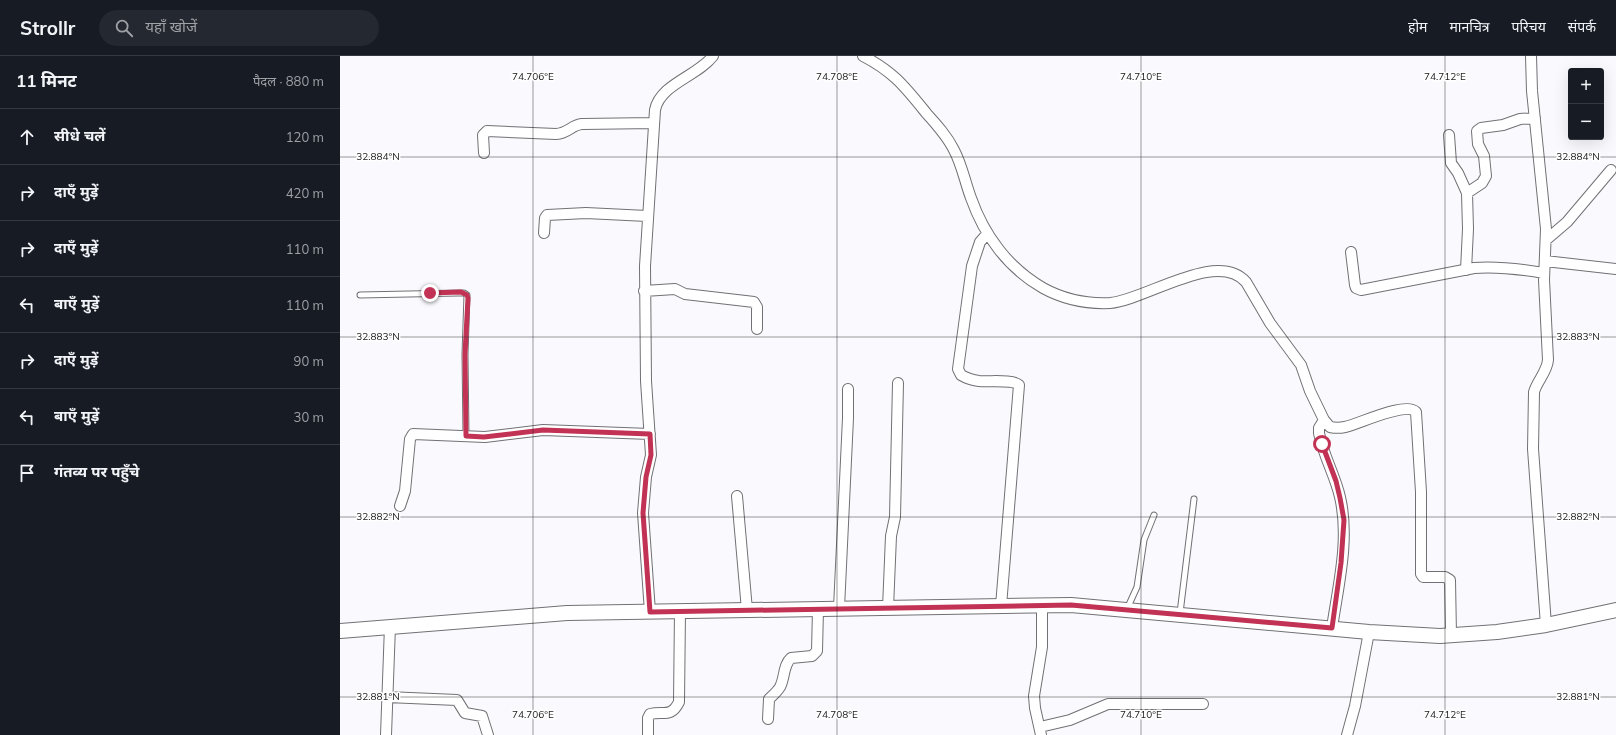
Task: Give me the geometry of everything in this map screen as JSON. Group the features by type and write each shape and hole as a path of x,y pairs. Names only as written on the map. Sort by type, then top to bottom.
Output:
{"main road":[{"path":"340,631 567,613 1071,605 1369,632 1440,636 1497,632 1546,625 1616,610"}],"street":[{"path":"650,612 643,513 646,477 651,455 646,381 644,291 647,216 656,105 663,94 704,65 713,56"},
{"path":"863,56 890,72 908,89 948,138 960,163 977,216 987,234 1016,268 1034,283 1052,293 1069,299 1110,303 1127,299 1205,272 1227,271 1242,276 1270,323 1301,365 1322,423 1320,438 1340,498 1344,520 1341,563 1332,628"},
{"path":"1531,56 1546,240 1544,273 1548,366 1536,384 1534,392 1533,449 1546,625"},
{"path":"1467,193 1482,183 1486,176 1484,156 1477,140 1478,129 1503,125 1520,119 1535,118"},
{"path":"484,153 484,133 487,131 556,134 566,132 577,124 654,123"},
{"path":"1449,135 1451,163 1458,173 1467,193 1468,229 1466,270"},
{"path":"1546,240 1567,222 1611,170"},
{"path":"544,233 545,218 547,215 586,213 647,216"},
{"path":"987,234 980,242 972,266 958,369 961,375 972,379 1014,382 1019,385 1001,606"},
{"path":"1351,252 1355,285 1356,288 1361,290 1466,270 1492,267 1512,268 1544,273"},
{"path":"1545,261 1616,269"},
{"path":"644,291 675,289 685,294 754,302 757,308 757,329"},
{"path":"888,608 891,536 895,517 898,384"},
{"path":"839,608 848,389"},
{"path":"1322,423 1341,428 1394,411 1412,409 1416,412 1421,492 1421,574 1423,577 1445,578 1450,580 1451,635"},
{"path":"400,506 405,491 410,436 415,434 484,437 543,430 650,434"},
{"path":"736,496 747,610"},
{"path":"1042,605 1042,647 1034,696 1034,708 1040,731 1108,704 1203,704"},
{"path":"768,718 769,699 781,685 789,660 795,657 812,656 817,651 818,609"},
{"path":"648,735 648,718 650,714 670,713 674,711 679,702 680,611"},
{"path":"386,735 390,626"},
{"path":"1347,735 1355,706 1369,632"},
{"path":"387,697 458,700 465,713 482,716 488,735"}],"lane":[{"path":"360,295 461,292 467,295 465,354 466,436"},
{"path":"1180,614 1194,500"},
{"path":"1126,610 1137,587 1144,540 1154,515"}],"route":[{"path":"430,293 461,292 467,295 468,298 465,354 466,436 500,436 522,431 543,430 577,430 650,434 651,455 643,496 643,513 650,612 1071,605 1332,628 1341,563 1344,520 1336,481 1322,444"}]}
